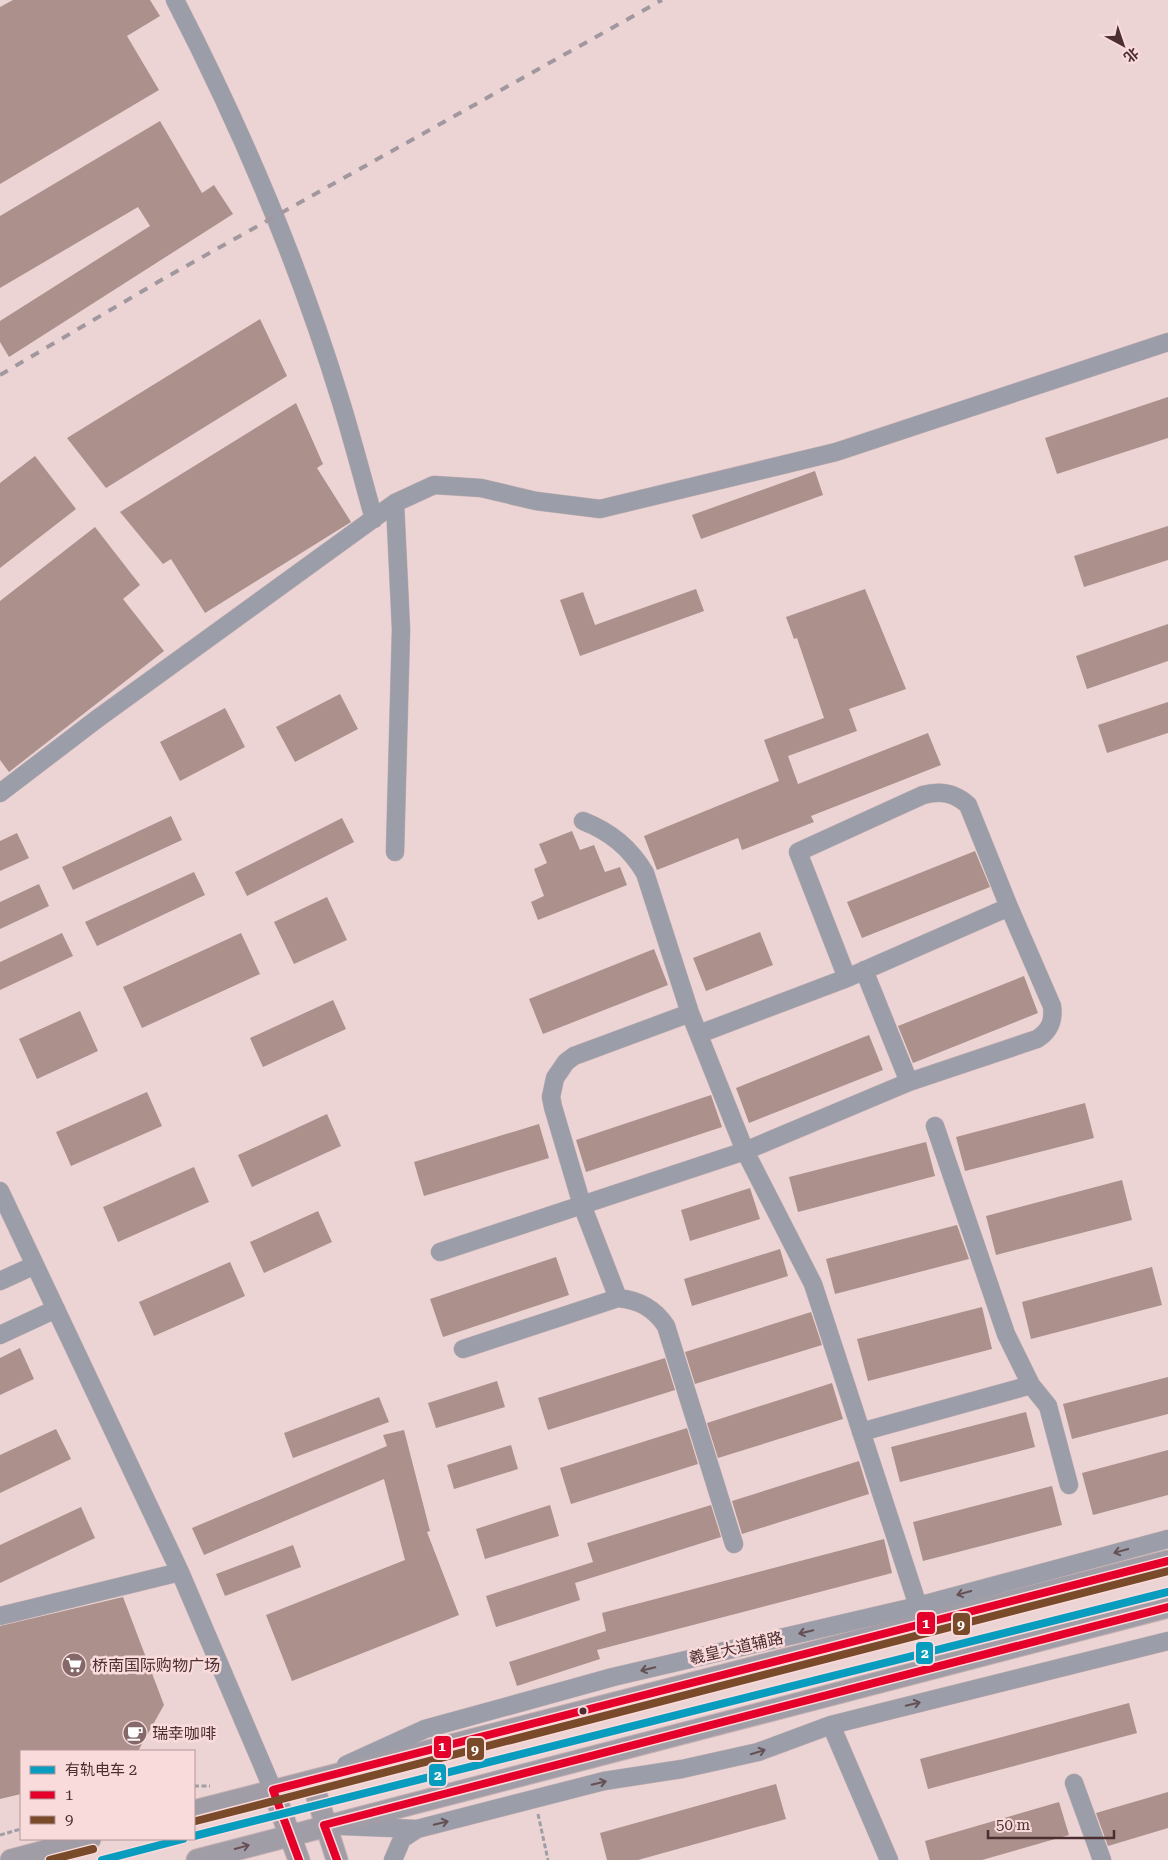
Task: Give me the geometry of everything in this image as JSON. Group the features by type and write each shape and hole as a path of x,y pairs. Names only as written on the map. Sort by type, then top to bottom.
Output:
{"main road":[{"path":"195,1811 312,1781 920,1615 1168,1561"},
{"path":"197,1860 324,1825 1168,1607"},
{"path":"312,1781 324,1825 337,1860"},
{"path":"273,1790 288,1835 299,1860"},
{"path":"11,1860 86,1840"}],"street":[{"path":"175,0 249,156 301,286 341,401 374,519"},
{"path":"0,794 97,719 395,504 434,485 481,488 536,501 600,509 836,452 1168,342"},
{"path":"395,504 401,630 395,852"},
{"path":"440,1252 745,1151 909,1082 1037,1039 1049,1029 1052,1022 1052,1006 1009,907 968,805 947,793 923,795 798,852 847,978"},
{"path":"583,821 608,832 619,841 638,861 645,873 690,1013 745,1151 813,1284 920,1615 1168,1539"},
{"path":"699,1034 847,978 1009,907"},
{"path":"864,970 909,1082"},
{"path":"618,1298 582,1205 553,1107 552,1087 560,1069 566,1062 582,1051 690,1013"},
{"path":"935,1126 1006,1334 1031,1385 1048,1406 1069,1485"},
{"path":"0,1191 180,1572 273,1790"},
{"path":"0,1281 35,1265"},
{"path":"463,1349 618,1298 638,1301 647,1306 661,1318 666,1326 734,1544"},
{"path":"0,1336 56,1310"},
{"path":"861,1432 1031,1385"},
{"path":"0,1616 180,1572"},
{"path":"324,1825 417,1829 604,1781 682,1769 758,1752 831,1725 1168,1641"},
{"path":"831,1725 889,1860"},
{"path":"1074,1783 1102,1860"},
{"path":"393,1860 402,1839 417,1829"}],"path":[{"path":"535,1799 548,1860"},
{"path":"0,1835 20,1829"}],"building":[{"path":"13,0 150,0 160,16 127,36 159,90 0,184 0,7"},
{"path":"160,121 202,193 214,185 233,214 9,357 0,342 0,321 150,226 138,207 0,288 0,216"},
{"path":"260,319 287,376 106,488 67,438"},
{"path":"1168,397 1168,438 1057,474 1045,438"},
{"path":"296,403 323,464 317,468 351,522 205,613 171,559 163,564 120,512"},
{"path":"35,456 76,509 0,568 0,483"},
{"path":"815,471 823,495 701,539 692,515"},
{"path":"1168,526 1168,560 1084,587 1074,556"},
{"path":"95,527 140,585 123,599 164,651 9,772 0,760 0,601"},
{"path":"696,589 704,611 580,656 560,600 583,592 595,625"},
{"path":"865,589 906,689 849,709 857,731 788,756 798,784 928,733 941,765 811,816 814,822 742,850 738,838 657,870 644,836 779,781 764,740 824,718 797,638 794,639 786,617"},
{"path":"1168,624 1168,661 1087,689 1076,656"},
{"path":"340,694 358,729 295,762 276,727"},
{"path":"1168,702 1168,733 1107,753 1098,725"},
{"path":"225,708 245,747 180,781 160,742"},
{"path":"171,816 182,840 73,890 62,867"},
{"path":"342,818 354,842 247,896 235,872"},
{"path":"572,831 580,850 594,845 605,872 620,867 627,885 538,920 531,902 544,896 534,869 547,863 539,844"},
{"path":"17,833 29,858 0,871 0,841"},
{"path":"975,851 990,887 862,938 847,902"},
{"path":"194,872 205,895 97,946 85,922"},
{"path":"39,884 49,906 0,929 0,902"},
{"path":"327,897 347,940 294,964 274,922"},
{"path":"760,932 773,965 706,991 693,958"},
{"path":"62,933 73,956 0,990 0,962"},
{"path":"241,933 260,974 142,1028 123,987"},
{"path":"654,949 668,985 543,1034 529,999"},
{"path":"1024,976 1038,1013 913,1063 898,1026"},
{"path":"333,1000 346,1029 263,1067 250,1038"},
{"path":"80,1011 98,1051 37,1079 19,1039"},
{"path":"869,1035 883,1070 749,1123 736,1088"},
{"path":"147,1092 162,1126 71,1166 56,1132"},
{"path":"711,1095 722,1127 586,1172 576,1140"},
{"path":"1085,1103 1094,1138 965,1171 956,1137"},
{"path":"327,1114 341,1146 252,1187 238,1155"},
{"path":"539,1124 549,1158 424,1196 414,1162"},
{"path":"926,1142 935,1176 798,1212 789,1177"},
{"path":"194,1167 209,1202 118,1242 103,1207"},
{"path":"1122,1180 1132,1220 996,1255 986,1216"},
{"path":"750,1188 760,1219 690,1241 681,1210"},
{"path":"318,1211 332,1242 264,1273 250,1242"},
{"path":"957,1225 969,1259 835,1294 826,1259"},
{"path":"780,1249 788,1276 692,1306 684,1279"},
{"path":"556,1257 569,1295 443,1337 430,1299"},
{"path":"230,1262 245,1296 154,1336 139,1302"},
{"path":"1152,1267 1162,1305 1031,1339 1022,1302"},
{"path":"982,1307 992,1349 868,1381 857,1339"},
{"path":"811,1312 822,1345 695,1384 685,1352"},
{"path":"20,1348 34,1379 0,1395 0,1358"},
{"path":"665,1358 675,1390 548,1430 538,1398"},
{"path":"1168,1377 1168,1414 1072,1439 1063,1404"},
{"path":"497,1381 505,1407 436,1428 428,1403"},
{"path":"832,1383 843,1419 718,1458 707,1423"},
{"path":"379,1397 389,1422 293,1458 284,1433"},
{"path":"1026,1412 1035,1447 900,1482 891,1447"},
{"path":"687,1428 698,1464 571,1504 560,1468"},
{"path":"56,1429 71,1459 0,1493 0,1455"},
{"path":"404,1430 430,1531 427,1532 459,1615 292,1681 266,1615 405,1560 384,1479 204,1555 192,1528 387,1446 383,1435"},
{"path":"511,1445 518,1469 454,1489 447,1465"},
{"path":"1168,1450 1168,1495 1093,1515 1082,1473"},
{"path":"859,1461 869,1494 742,1534 732,1501"},
{"path":"1052,1486 1062,1525 923,1561 913,1522"},
{"path":"550,1505 559,1536 485,1559 476,1529"},
{"path":"711,1505 721,1537 575,1583 580,1600 496,1627 486,1596 593,1562 587,1543"},
{"path":"81,1507 95,1538 0,1583 0,1545"},
{"path":"884,1539 892,1573 597,1650 600,1659 517,1686 509,1662 606,1631 602,1613"},
{"path":"293,1545 301,1567 225,1596 216,1574"},
{"name":"桥南国际购物广场","path":"123,1597 164,1705 139,1750 20,1750 20,1794 0,1799 0,1626"},
{"path":"1129,1703 1137,1733 928,1789 920,1759"},
{"path":"776,1784 786,1819 638,1860 607,1860 600,1833"},
{"path":"1168,1792 1168,1828 1108,1846 1096,1813"},
{"path":"1059,1802 1069,1835 982,1860 930,1860 925,1841"}],"railway":[{"path":"0,375 163,279 662,0"}],"tram line":[{"name":"2","path":"195,1836 1168,1592"},
{"name":"2","path":"102,1860 179,1840"}],"transit line":[{"name":"1","path":"299,1860 273,1790 1168,1561"},
{"name":"9","path":"196,1821 1168,1571"},
{"name":"1","path":"337,1860 324,1825 1168,1607"},
{"name":"9","path":"50,1860 93,1849"}],"place":[{"name":"桥南国际购物广场","path":"74,1665"},
{"name":"瑞幸咖啡","path":"135,1733"}]}
